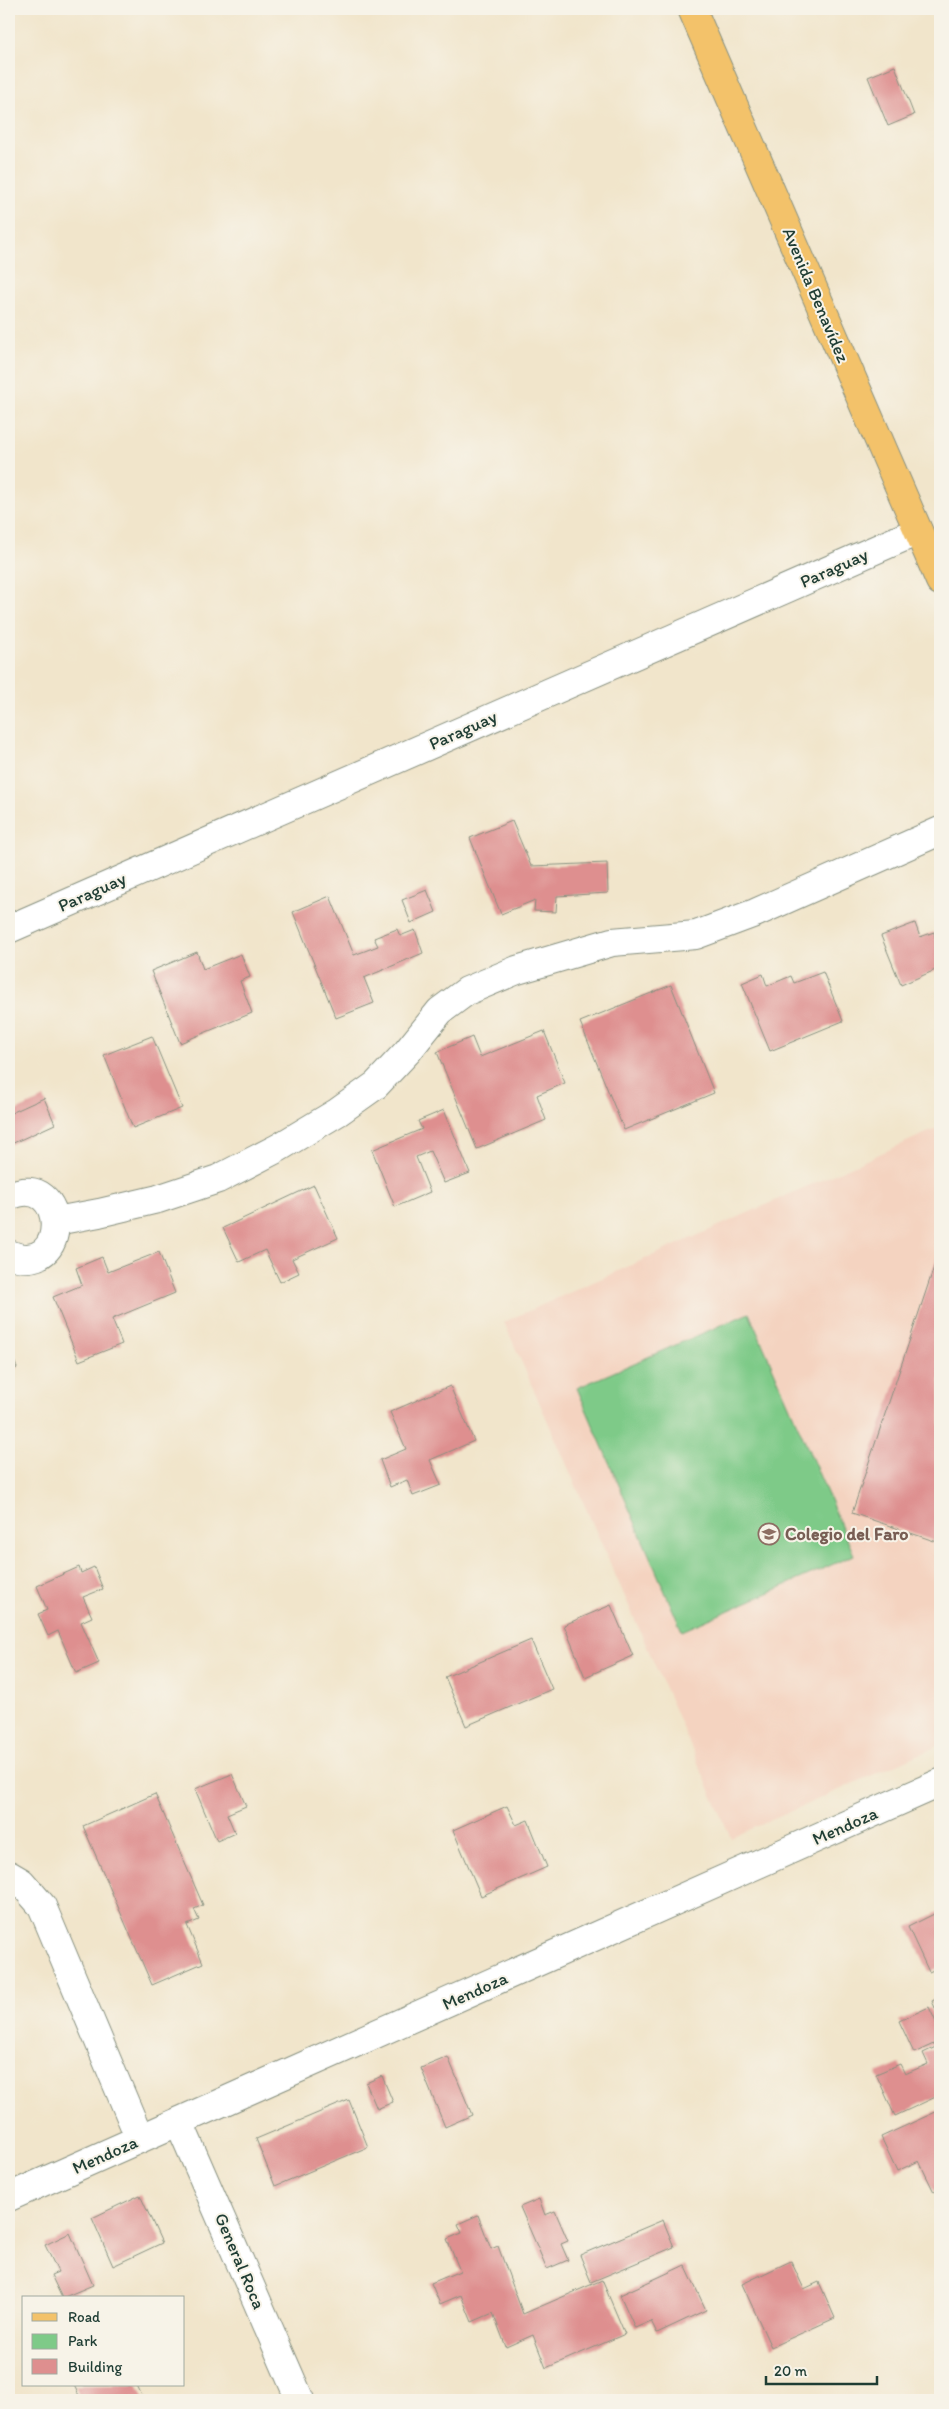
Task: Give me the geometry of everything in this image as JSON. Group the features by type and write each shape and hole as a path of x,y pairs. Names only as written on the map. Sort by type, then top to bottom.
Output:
{"main road":[{"name":"Avenida Benavídez","path":"692,9 940,581"}],"street":[{"name":"Paraguay","path":"9,929 918,531"},
{"path":"56,1220 99,1213 149,1201 209,1182 278,1148 338,1112 376,1085 407,1052 440,1011 467,991 517,970 612,942 696,935 755,913 940,831"},
{"path":"9,1196 26,1192 37,1195 50,1206 56,1220 52,1241 46,1250 26,1258 9,1254"},
{"name":"Mendoza","path":"9,2197 940,1783"},
{"path":"9,1875 21,1882 42,1906 140,2139"},
{"name":"General Roca","path":"179,2122 300,2400"}],"shaded area":[{"name":"Colegio del Faro","path":"940,1127 940,1745 731,1838 504,1322"}],"green space":[{"path":"749,1313 854,1555 682,1631 577,1388"}],"building":[{"path":"895,66 914,115 888,126 868,77"},
{"path":"512,821 531,866 607,863 608,893 557,896 556,912 534,911 535,900 501,914 470,838"},
{"path":"427,890 436,912 411,923 402,900"},
{"path":"330,896 354,955 378,946 374,938 397,929 400,936 415,930 423,953 364,978 374,1003 336,1018 293,912"},
{"path":"915,923 920,937 934,932 935,937 940,935 940,968 901,985 881,936"},
{"path":"197,952 203,969 241,954 250,977 240,981 252,1013 180,1043 151,971"},
{"path":"823,972 843,1021 770,1051 742,983 763,974 767,986 791,976 794,983"},
{"path":"671,985 714,1093 624,1130 580,1022"},
{"path":"544,1031 565,1083 537,1095 546,1120 477,1149 437,1052 472,1037 480,1057"},
{"path":"152,1036 182,1108 133,1128 104,1055"},
{"path":"44,1098 55,1124 9,1145 9,1114"},
{"path":"444,1110 470,1173 444,1183 430,1151 416,1157 430,1192 395,1207 372,1150 422,1129 418,1121"},
{"path":"314,1185 338,1238 292,1259 299,1273 280,1282 265,1250 239,1262 223,1228"},
{"path":"940,1249 940,1543 852,1513"},
{"path":"159,1252 175,1293 112,1319 122,1344 79,1361 53,1297 82,1285 76,1268 102,1257 108,1272"},
{"path":"9,1348 17,1368 9,1372"},
{"path":"450,1386 474,1441 430,1460 441,1485 413,1496 407,1480 390,1487 380,1460 406,1449 390,1412"},
{"path":"79,1567 81,1573 94,1567 103,1589 83,1597 92,1617 81,1622 99,1663 76,1673 58,1631 48,1636 38,1614 47,1610 37,1586"},
{"path":"611,1605 633,1656 585,1677 564,1625"},
{"path":"531,1640 552,1689 466,1726 445,1677"},
{"path":"232,1774 246,1806 227,1814 235,1833 217,1841 195,1789"},
{"path":"155,1794 203,1905 194,1909 199,1920 187,1925 203,1963 152,1985 83,1826"},
{"path":"507,1806 516,1825 528,1820 547,1867 481,1896 453,1830"},
{"path":"940,1911 940,1967 929,1972 908,1927"},
{"path":"940,1997 940,2019 932,2001"},
{"path":"929,2007 940,2031 940,2041 914,2053 899,2021"},
{"path":"940,2045 940,2095 895,2116 876,2074 900,2064 905,2074 928,2064 923,2053"},
{"path":"448,2057 472,2115 445,2127 421,2068"},
{"path":"382,2076 393,2102 377,2109 366,2083"},
{"path":"349,2100 368,2147 275,2186 256,2139"},
{"path":"940,2110 940,2188 934,2192 919,2161 897,2171 881,2137"},
{"path":"140,2195 162,2243 113,2266 92,2218"},
{"path":"539,2199 545,2215 555,2211 568,2241 561,2244 568,2260 547,2269 520,2207"},
{"path":"478,2215 491,2249 498,2246 523,2314 602,2280 625,2334 546,2368 533,2335 506,2347 493,2313 472,2322 461,2295 440,2304 431,2283 460,2271 447,2239 462,2233 458,2224"},
{"path":"663,2220 674,2247 591,2282 580,2255"},
{"path":"70,2233 93,2285 67,2296 61,2296 51,2275 58,2272 45,2245"},
{"path":"791,2261 804,2289 819,2282 835,2318 771,2347 742,2284"},
{"path":"685,2265 706,2310 657,2333 651,2321 635,2328 620,2295"},
{"path":"74,2386 137,2386 144,2400 81,2400"}],"place":[{"name":"Colegio del Faro","path":"769,1534"}]}
